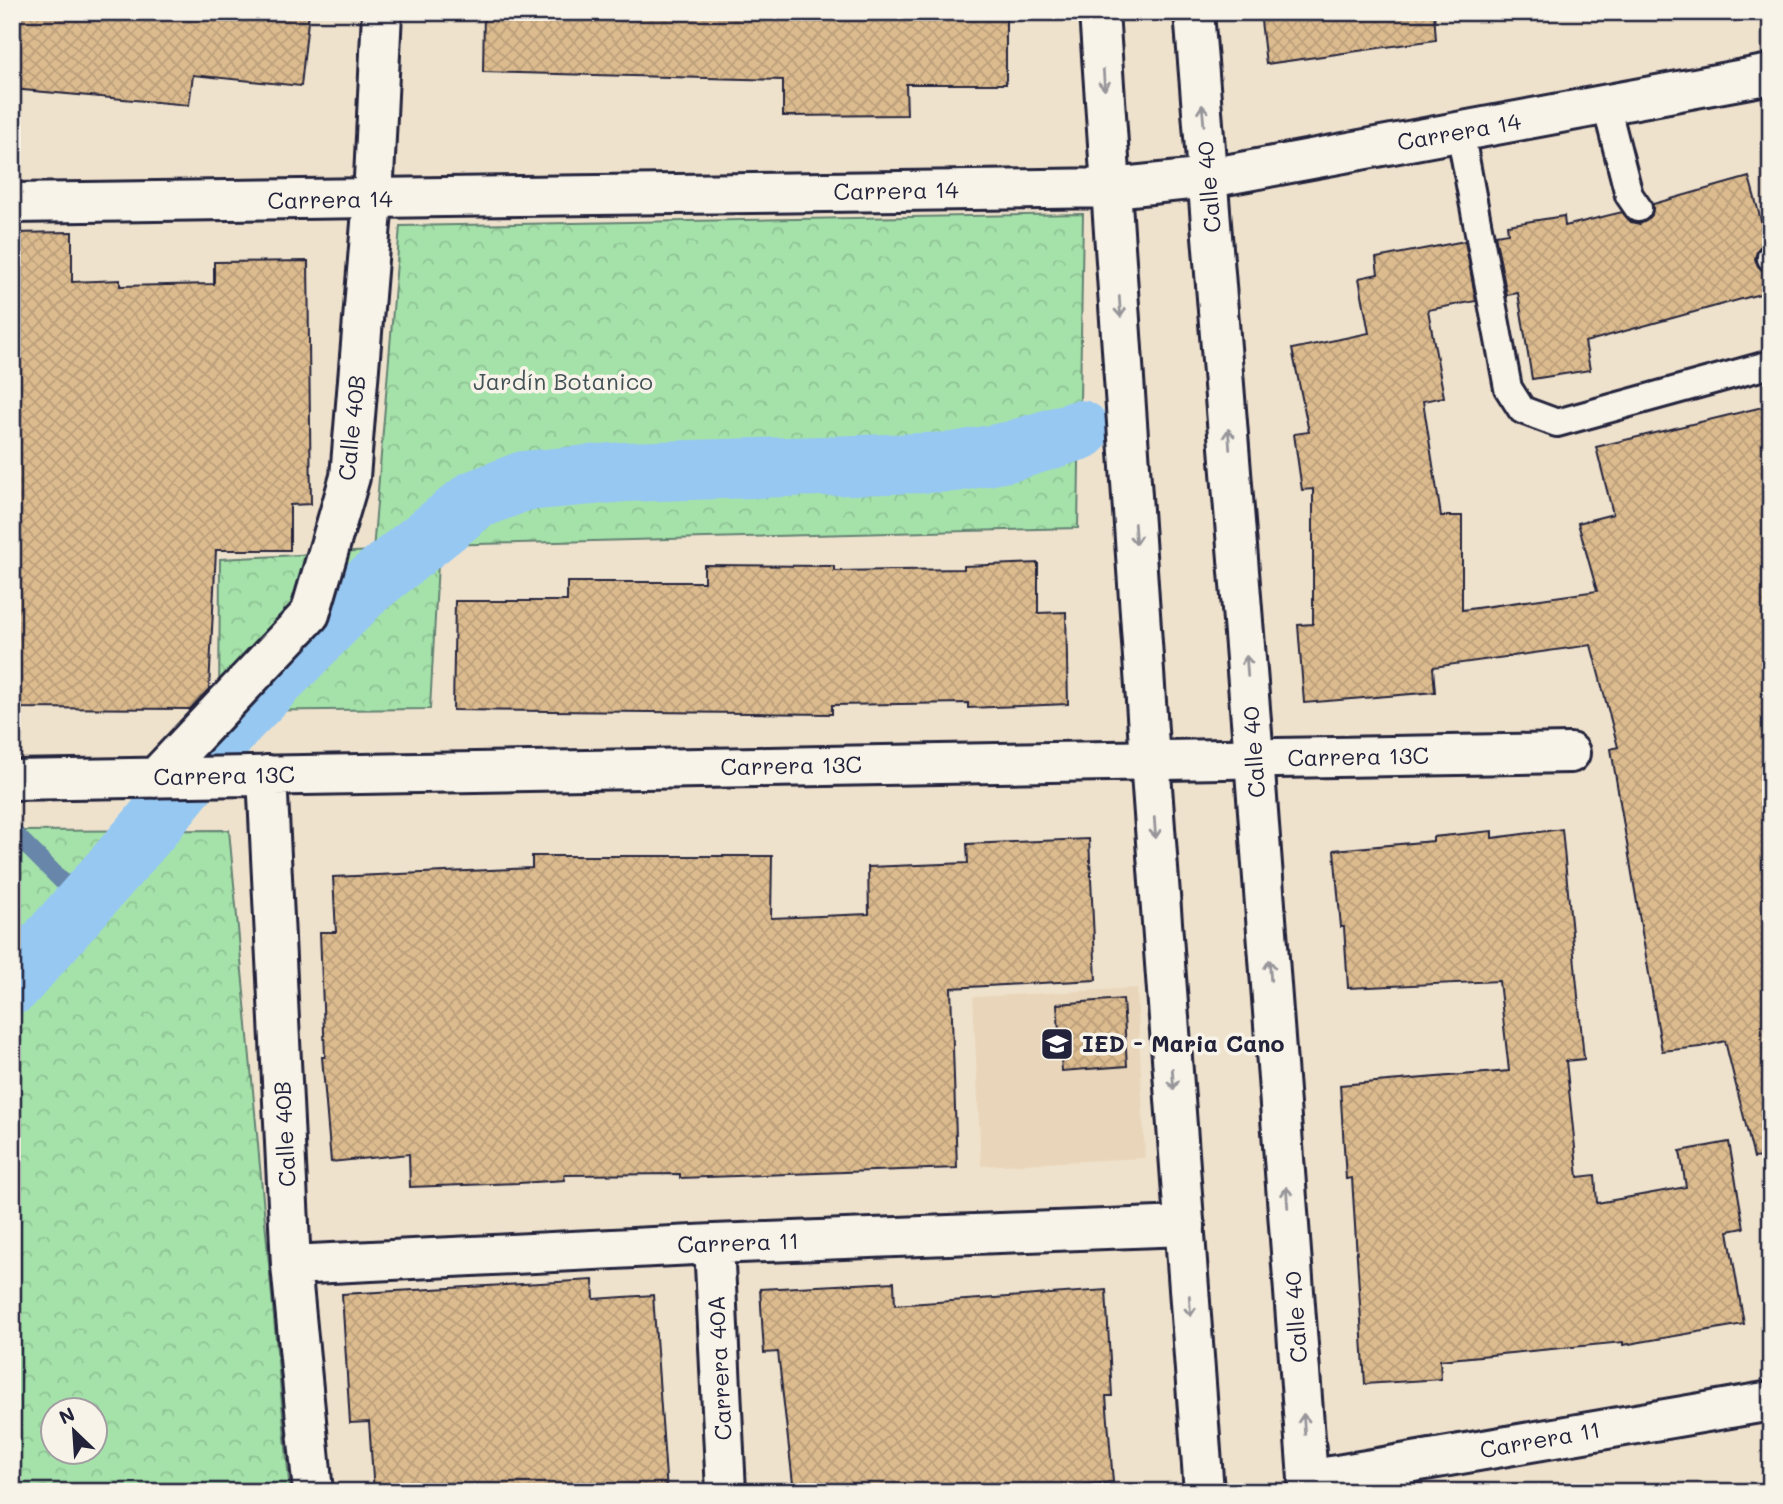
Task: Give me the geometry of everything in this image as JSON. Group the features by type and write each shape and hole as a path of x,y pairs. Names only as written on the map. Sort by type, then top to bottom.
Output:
{"street":[{"name":"Calle 40B","path":"163,777 310,614 350,477 373,199 382,12"},
{"path":"1099,12 1203,1492"},
{"name":"Calle 40","path":"1194,12 1309,1486"},
{"name":"Carrera 14","path":"12,203 1111,188 1209,178 1771,74"},
{"name":"Carrera 13C","path":"12,780 1570,753"},
{"name":"Calle 40B","path":"250,775 313,1492"},
{"name":"Carrera 11","path":"291,1265 714,1244 1185,1226"},
{"name":"Carrera 40A","path":"714,1244 726,1492"},
{"name":"Carrera 11","path":"1309,1486 1771,1401"}],"lane":[{"path":"1606,105 1629,195 1639,208"},
{"path":"1460,131 1508,388 1522,410 1557,423 1771,364"}],"shaded area":[{"name":"IED - Maria Cano","path":"1137,988 1145,1158 981,1166 973,997"}],"green space":[{"name":"Jardín Botanico","path":"1083,214 1078,528 439,545 430,709 219,711 220,559 373,551 400,226"},
{"path":"229,830 290,1492 12,1492 12,831"}],"building":[{"path":"12,12 309,12 301,86 193,75 189,105 12,89"},
{"path":"484,12 1006,12 1006,84 906,84 907,115 783,116 783,80 483,72"},
{"path":"1260,12 1434,12 1436,40 1266,64"},
{"path":"1749,177 1767,242 1758,249 1755,259 1763,271 1771,274 1771,291 1585,342 1590,370 1532,379 1518,293 1507,295 1495,235 1508,233 1507,225 1564,216 1565,226 1622,212 1631,222 1640,224 1652,215 1653,204"},
{"path":"72,232 72,282 120,280 120,286 214,284 214,262 308,261 311,504 290,505 290,550 216,550 209,689 190,709 12,708 12,233"},
{"path":"1465,241 1476,301 1428,310 1444,397 1423,401 1441,516 1462,516 1462,610 1597,591 1578,523 1613,514 1596,447 1771,405 1771,1156 1754,1158 1725,1041 1701,1047 1662,1051 1611,749 1618,747 1591,645 1433,667 1435,692 1304,703 1298,625 1313,624 1313,489 1302,490 1294,434 1309,432 1292,349 1369,333 1359,278 1378,274 1376,258"},
{"path":"1038,563 1038,613 1066,612 1068,704 968,708 968,703 832,705 832,714 453,710 455,601 567,601 567,582 704,582 704,565 834,566 834,571 964,569 964,566"},
{"path":"1562,829 1584,1059 1566,1061 1578,1177 1595,1175 1597,1203 1686,1187 1680,1151 1729,1142 1744,1228 1728,1231 1744,1324 1623,1345 1623,1342 1440,1360 1441,1379 1365,1384 1352,1178 1346,1179 1340,1085 1509,1071 1499,981 1348,988 1344,927 1341,927 1334,850 1433,841 1433,837 1492,831 1492,838"},
{"path":"1089,839 1096,980 951,988 957,1168 680,1178 680,1174 564,1175 565,1180 410,1187 409,1154 331,1162 322,1057 325,1057 320,932 336,932 333,877 532,868 532,856 772,856 771,918 869,914 868,867 968,863 967,844"},
{"path":"1123,999 1127,1066 1062,1071 1057,1004"},
{"path":"593,1280 594,1299 653,1295 667,1492 374,1492 369,1422 350,1423 342,1294"},
{"path":"894,1282 895,1305 1106,1290 1112,1396 1106,1396 1113,1482 1003,1492 794,1492 778,1352 764,1353 760,1289"}],"waterway":[{"path":"12,985 147,831 238,718 365,588 475,500 524,481 624,472 955,462 1012,451 1080,430"},
{"path":"12,831 84,903"}],"place":[{"name":"IED - Maria Cano","path":"1057,1044"}]}
